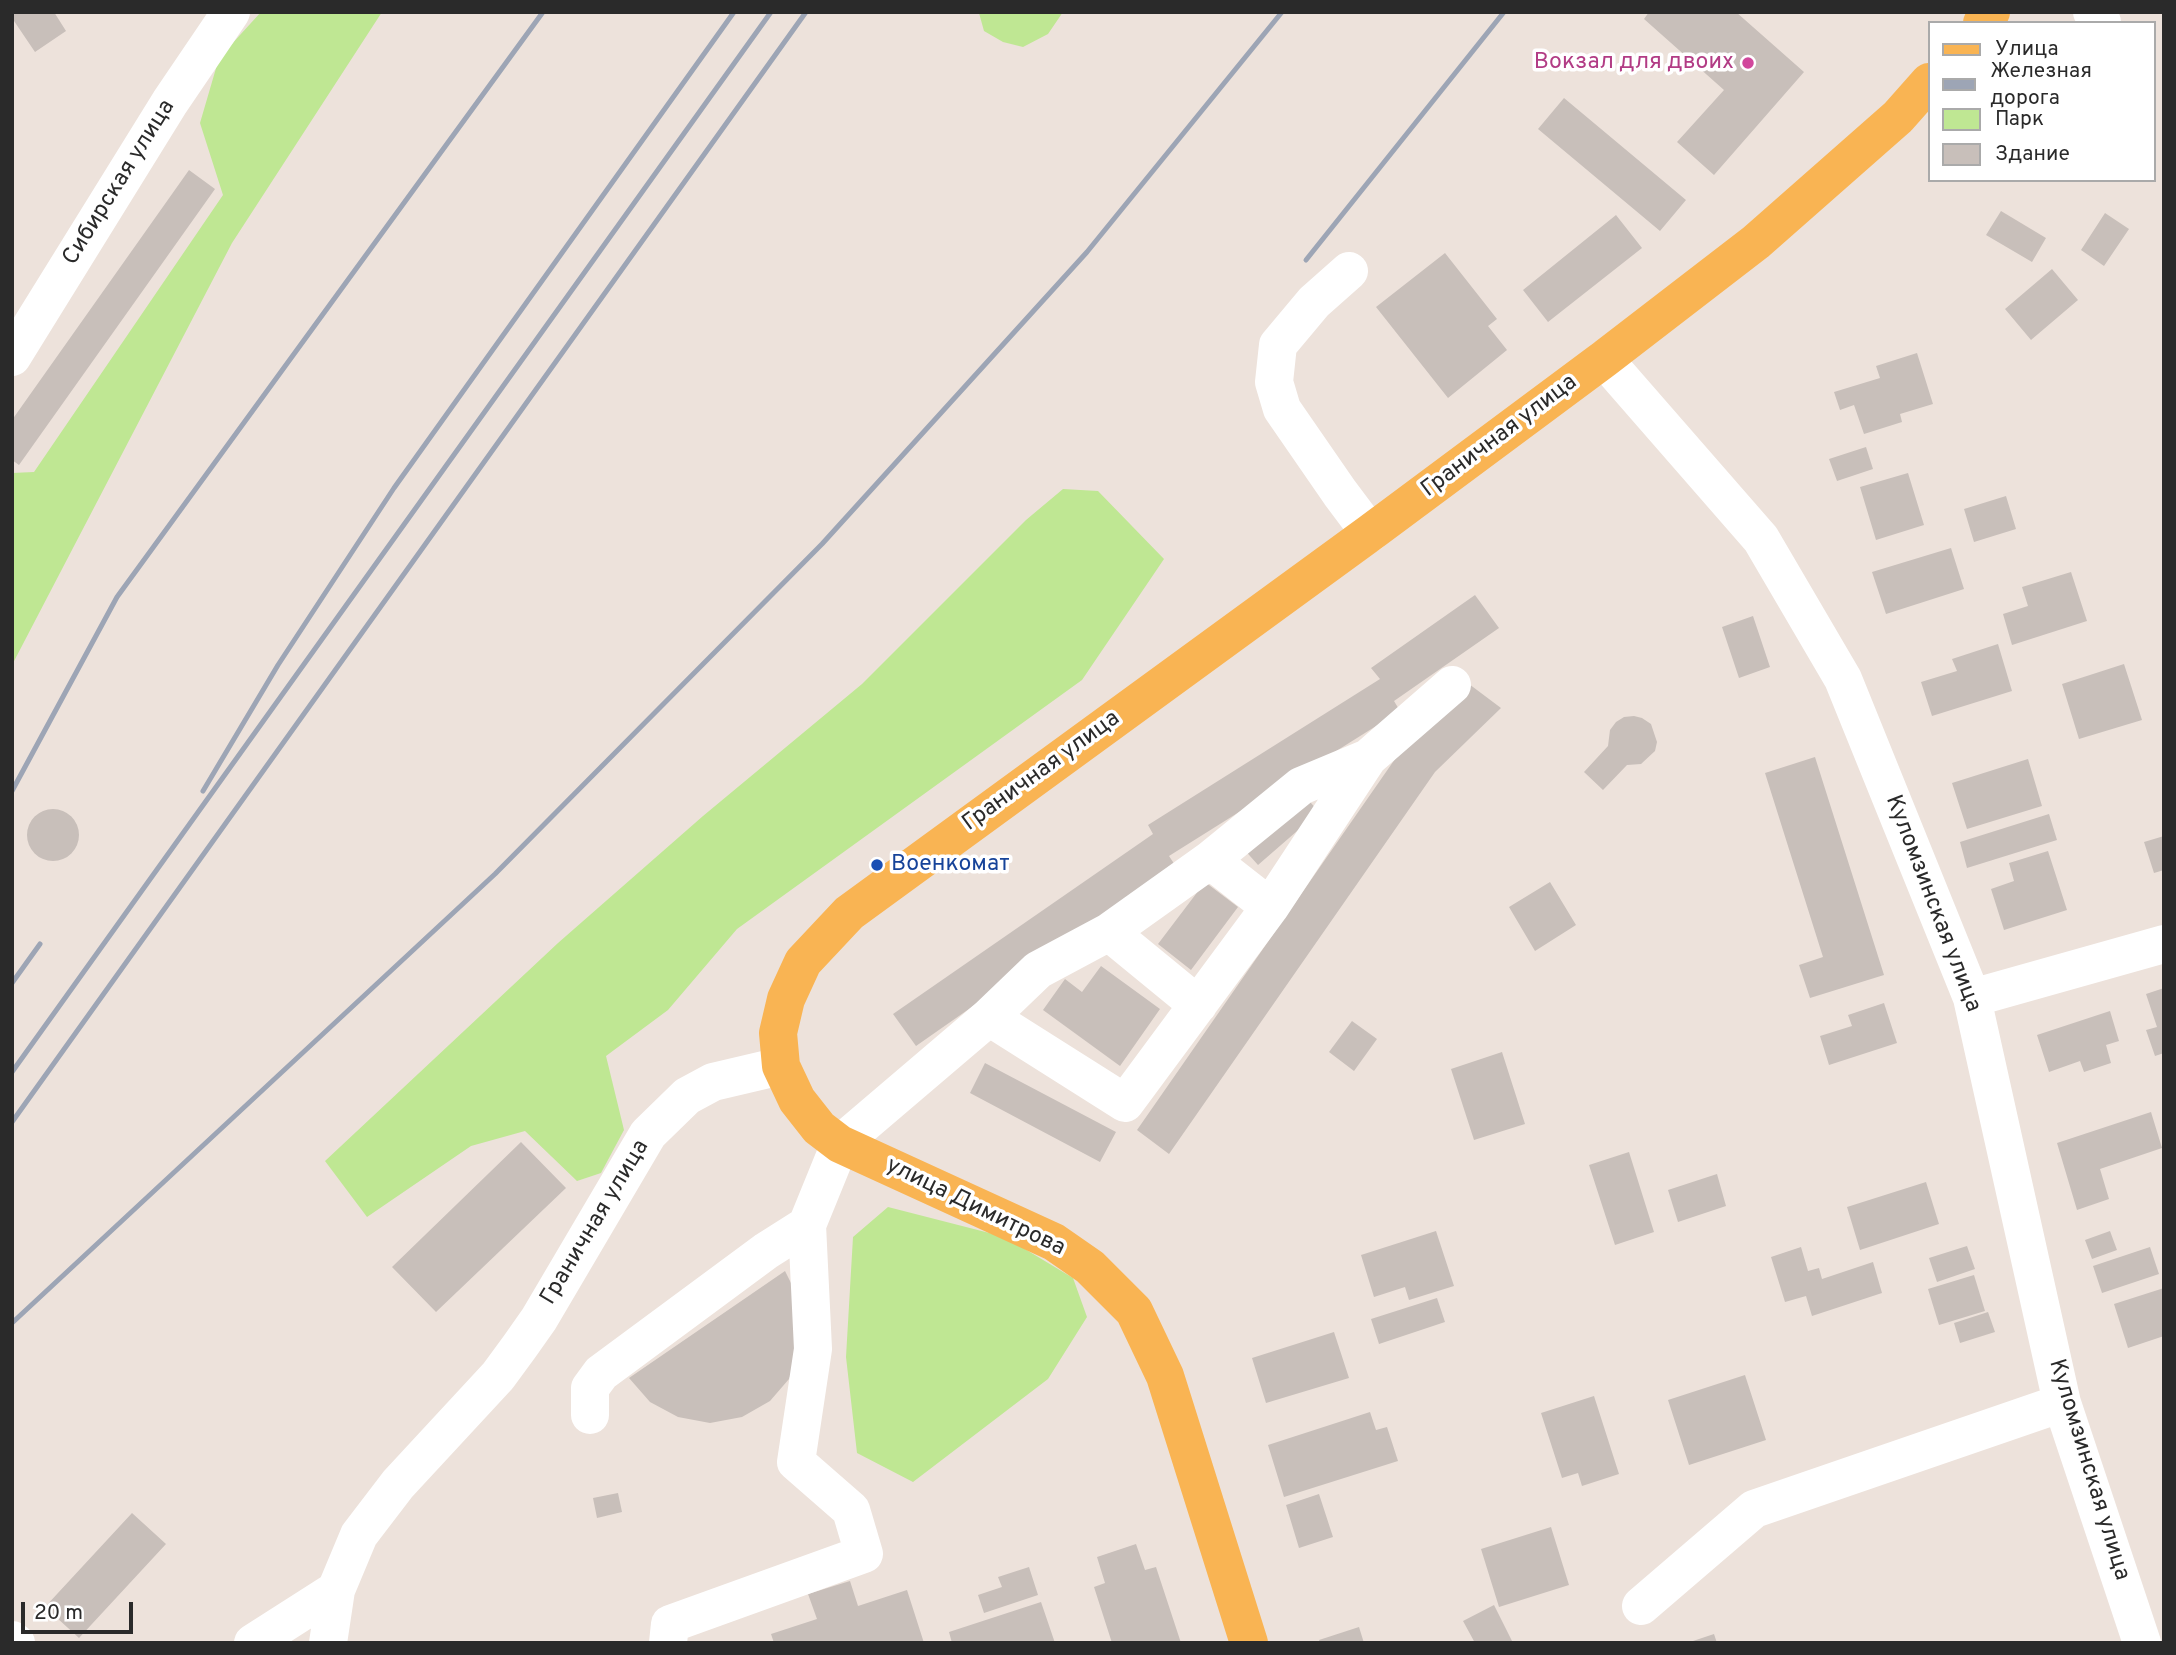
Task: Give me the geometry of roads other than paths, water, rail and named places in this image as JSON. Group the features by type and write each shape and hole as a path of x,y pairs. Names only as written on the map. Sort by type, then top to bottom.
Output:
{"main road":[{"name":"Граничная улица","path":"781,1066 778,1033 786,999 803,962 849,913 1604,359 1756,242 1898,117 1927,84"},
{"name":"улица Димитрова","path":"781,1066 797,1100 819,1128 840,1144 1054,1242 1090,1267 1134,1311 1165,1376 1249,1643"}],"street":[{"name":"Сибирская улица","path":"12,356 170,102 231,12"},
{"path":"1349,271 1314,302 1278,345 1274,382 1282,409 1370,533"},
{"name":"Куломзинская улица","path":"1604,359 1761,539 1843,679 1972,998 2062,1403 2142,1643"},
{"path":"989,1017 1125,1103 1270,907 1367,758 1452,685"},
{"path":"668,1643 670,1623 864,1554 851,1510 796,1462 813,1349 807,1226 840,1144 989,1017 1038,970 1109,932 1210,860 1301,786 1367,758"},
{"path":"1210,860 1270,907"},
{"path":"1109,932 1198,1005"},
{"path":"1972,998 2164,944"},
{"name":"Граничная улица","path":"328,1643 336,1590 359,1535 398,1484 498,1376 539,1319 648,1134 687,1096 713,1082 781,1066"},
{"path":"590,1415 590,1388 601,1373 766,1251 807,1226"},
{"path":"1641,1606 1754,1509 2062,1403"},
{"path":"253,1643 336,1590"}],"railway":[{"path":"12,791 117,597 543,12"},
{"path":"203,791 278,665 394,488 734,12"},
{"path":"12,1072 771,12"},
{"path":"12,1122 806,12"},
{"path":"12,1323 495,874 822,544 1087,252 1282,12"},
{"path":"1306,260 1504,12"},
{"path":"12,983 40,944"}],"place":[{"name":"Вокзал для двоих","path":"1748,63"},
{"name":"Военкомат","path":"877,865"}]}
